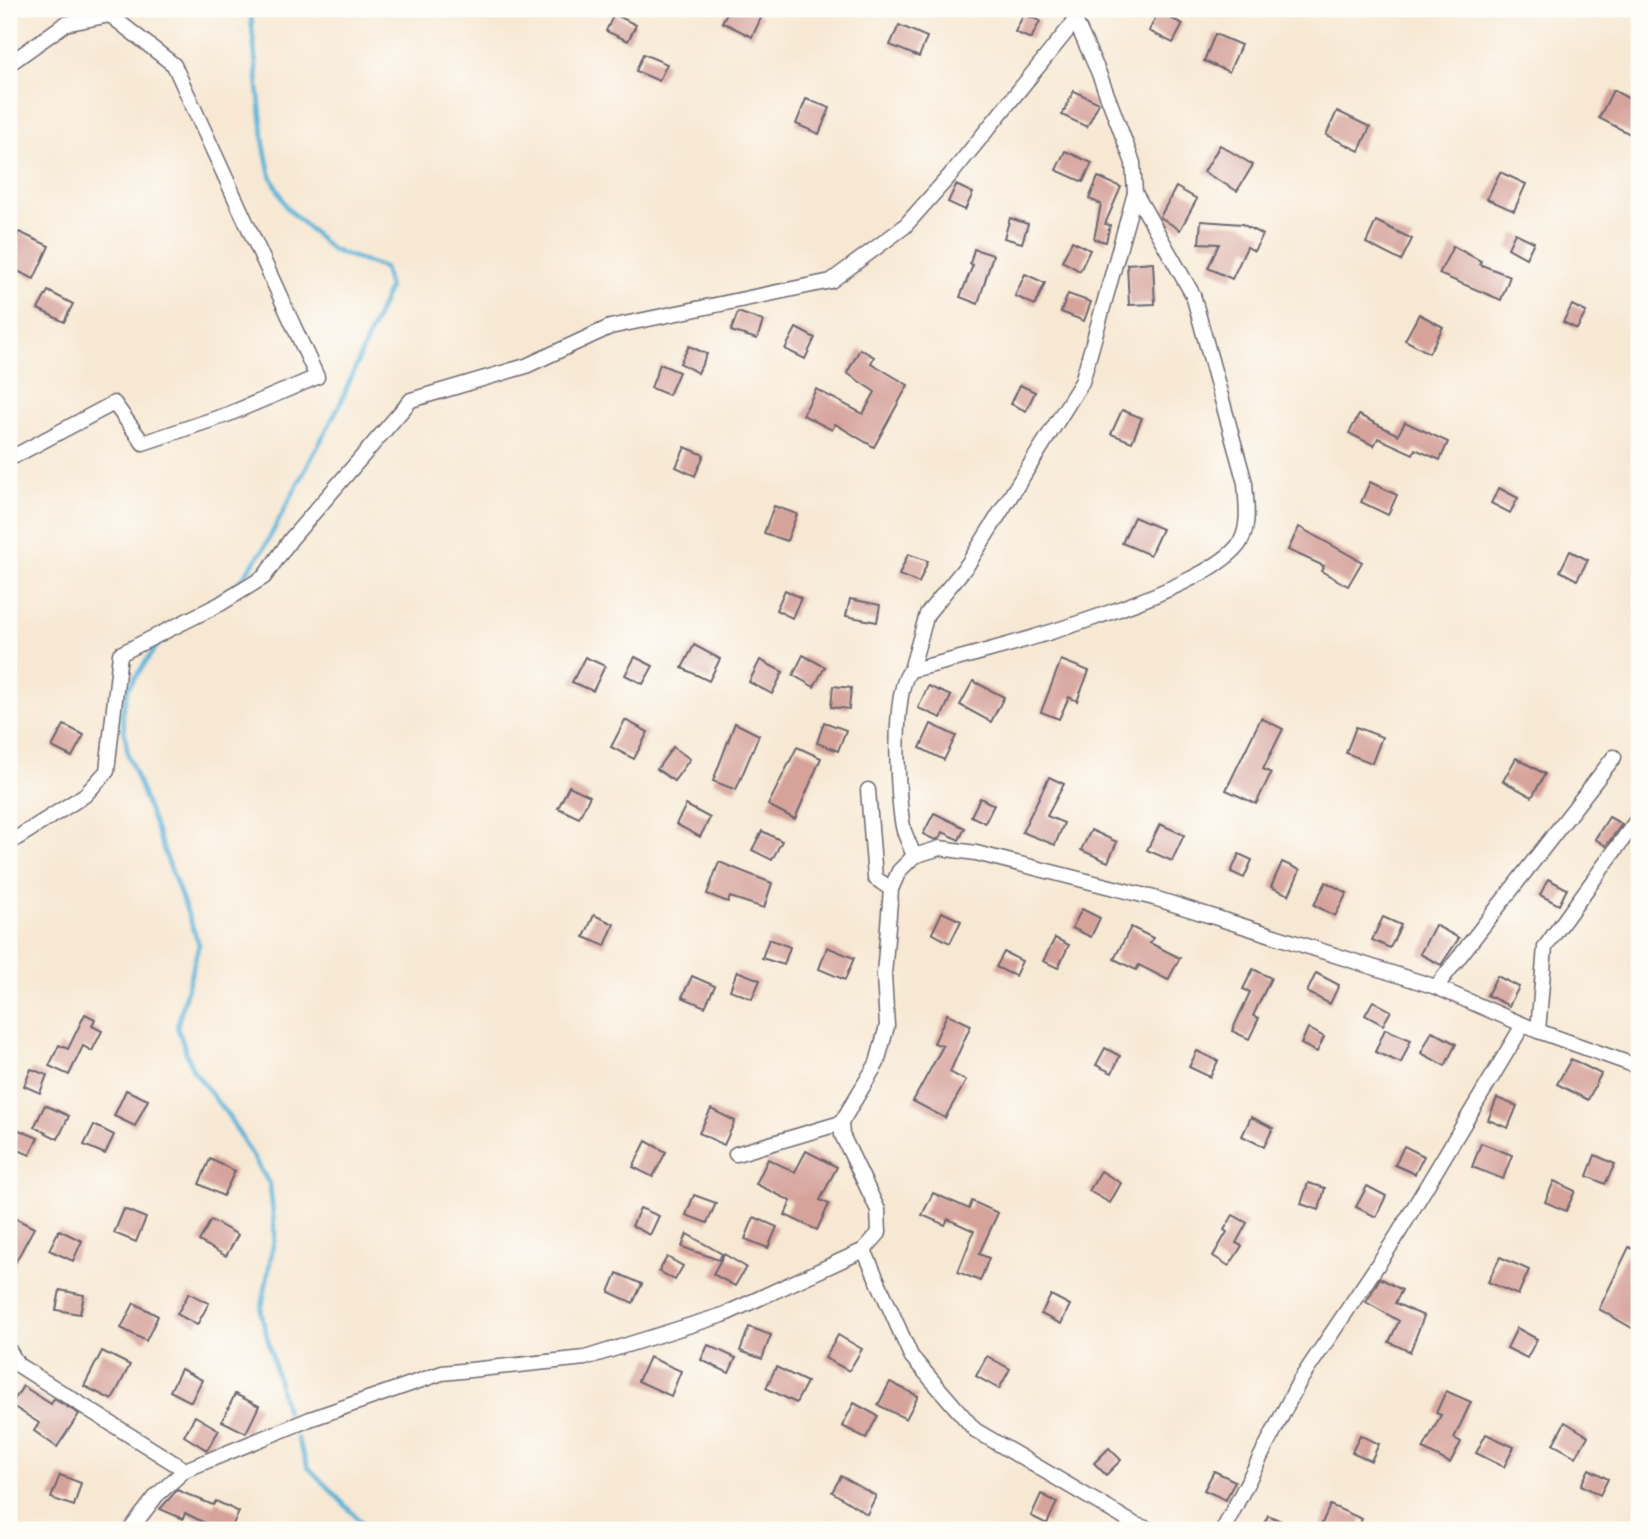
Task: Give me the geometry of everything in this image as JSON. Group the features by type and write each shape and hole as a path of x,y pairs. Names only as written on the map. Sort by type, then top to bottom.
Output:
{"street":[{"path":"9,64 65,24 110,15 174,65 317,377 229,414 143,443 114,403 9,459"},
{"path":"914,856 904,829 898,719 901,687 911,670 927,614 968,564 1082,382 1135,193 1133,163 1072,15"},
{"path":"9,844 85,795 107,771 120,654 208,610 264,578 291,539 411,400 526,366 610,327 791,292 831,281 904,227 953,172 1072,15"},
{"path":"911,670 1106,616 1227,558 1242,539 1247,512 1244,483 1193,295 1135,193"},
{"path":"1436,987 1614,757"},
{"path":"868,790 875,878 891,889"},
{"path":"1538,1031 1545,947 1639,817"},
{"path":"130,1530 157,1495 185,1470 310,1419 442,1373 585,1358 723,1315 864,1250 879,1233 878,1210 842,1135 841,1123 877,1063 887,1026 884,975 891,889 899,871 914,856 940,848 976,853 1154,898 1436,987 1538,1031 1639,1067"},
{"path":"1223,1530 1299,1382 1395,1239 1523,1025"},
{"path":"736,1154 841,1123"},
{"path":"864,1250 911,1356 975,1430 1136,1525 1152,1530"},
{"path":"9,1350 19,1365 185,1470"}],"building":[{"path":"729,9 747,9 762,16 752,37 722,22"},
{"path":"1158,12 1183,24 1173,43 1149,31"},
{"path":"614,14 636,25 628,41 606,31"},
{"path":"1024,14 1040,21 1031,39 1015,32"},
{"path":"899,25 927,37 919,57 890,45"},
{"path":"1215,34 1241,45 1229,72 1204,61"},
{"path":"643,54 667,64 659,81 636,71"},
{"path":"1613,90 1639,104 1639,116 1630,134 1599,118"},
{"path":"1074,91 1099,103 1087,127 1062,115"},
{"path":"806,99 830,108 819,134 796,124"},
{"path":"1337,111 1370,127 1359,151 1326,135"},
{"path":"1220,145 1253,165 1237,191 1204,172"},
{"path":"1065,151 1092,163 1083,182 1056,170"},
{"path":"1500,172 1526,184 1514,211 1487,199"},
{"path":"1098,177 1121,187 1105,224 1110,225 1106,242 1094,239 1101,204 1089,199"},
{"path":"956,185 973,193 965,210 948,202"},
{"path":"1176,187 1197,199 1180,230 1160,217"},
{"path":"1010,218 1028,224 1022,243 1004,238"},
{"path":"1201,221 1242,224 1263,235 1254,251 1247,247 1232,279 1208,268 1219,244 1199,243"},
{"path":"1376,221 1412,239 1401,261 1366,243"},
{"path":"19,232 49,246 34,279 9,267 9,254"},
{"path":"1515,233 1534,242 1526,258 1508,248"},
{"path":"1072,241 1090,250 1080,271 1062,261"},
{"path":"1453,246 1481,261 1479,264 1510,276 1501,300 1439,274"},
{"path":"974,249 993,255 978,304 960,297 973,265 970,264"},
{"path":"1153,262 1155,304 1129,305 1127,264"},
{"path":"1025,274 1045,283 1035,305 1015,296"},
{"path":"48,291 73,304 64,322 38,309"},
{"path":"1068,294 1091,302 1084,321 1061,312"},
{"path":"1572,305 1586,312 1577,329 1563,322"},
{"path":"738,312 763,321 757,339 731,331"},
{"path":"1419,314 1443,327 1429,353 1405,340"},
{"path":"796,328 815,338 805,359 785,349"},
{"path":"689,346 707,354 698,373 680,363"},
{"path":"860,349 874,357 871,363 908,385 874,447 835,424 832,430 803,415 816,389 863,414 875,392 847,373"},
{"path":"660,364 679,372 669,395 651,388"},
{"path":"1020,385 1035,392 1026,411 1011,404"},
{"path":"1122,410 1142,418 1132,442 1111,434"},
{"path":"1359,415 1398,435 1405,422 1448,442 1440,460 1415,449 1413,454 1378,438 1374,446 1349,433"},
{"path":"685,447 704,455 695,476 676,467"},
{"path":"1370,482 1397,495 1388,515 1361,502"},
{"path":"1499,488 1518,498 1510,513 1491,503"},
{"path":"774,506 797,514 787,541 764,533"},
{"path":"1134,517 1162,529 1150,555 1122,543"},
{"path":"1299,527 1362,562 1348,586 1321,571 1324,566 1288,550"},
{"path":"1570,551 1588,560 1577,580 1560,571"},
{"path":"908,554 928,561 919,583 899,575"},
{"path":"785,590 801,598 792,618 776,610"},
{"path":"850,599 880,605 877,622 846,616"},
{"path":"694,645 720,659 709,681 682,668"},
{"path":"803,655 825,667 814,687 793,675"},
{"path":"585,657 605,666 593,691 572,682"},
{"path":"635,657 653,666 643,684 625,675"},
{"path":"760,660 783,672 772,694 749,682"},
{"path":"1061,660 1089,671 1077,701 1069,697 1059,719 1041,712"},
{"path":"973,681 1004,697 991,722 960,705"},
{"path":"833,686 851,688 849,709 831,707"},
{"path":"928,686 951,696 941,718 918,708"},
{"path":"1261,718 1283,729 1263,769 1271,773 1256,804 1226,790"},
{"path":"625,720 648,732 634,759 611,747"},
{"path":"824,722 846,730 838,751 817,743"},
{"path":"735,723 759,735 736,790 713,781"},
{"path":"931,724 956,736 944,760 920,748"},
{"path":"64,725 84,735 72,757 52,747"},
{"path":"1356,727 1382,737 1372,763 1346,753"},
{"path":"673,747 690,759 674,781 657,769"},
{"path":"797,747 821,758 795,819 768,805"},
{"path":"1516,758 1545,774 1532,797 1503,781"},
{"path":"1049,777 1064,784 1047,816 1064,823 1055,845 1022,832"},
{"path":"569,786 590,796 579,818 558,808"},
{"path":"980,798 994,805 985,823 971,816"},
{"path":"686,805 710,818 700,837 676,824"},
{"path":"934,813 965,828 959,840 943,832 940,838 935,840 923,834"},
{"path":"1609,817 1622,824 1606,846 1595,839"},
{"path":"1160,824 1184,835 1172,861 1147,850"},
{"path":"1091,830 1117,842 1108,862 1081,850"},
{"path":"762,831 782,841 772,860 752,850"},
{"path":"1239,854 1252,860 1244,878 1231,872"},
{"path":"719,862 772,883 764,908 730,897 728,902 707,894"},
{"path":"1282,862 1300,870 1289,895 1271,887"},
{"path":"1548,879 1567,889 1559,905 1540,895"},
{"path":"1326,882 1347,893 1335,916 1314,905"},
{"path":"1082,909 1100,918 1091,937 1072,928"},
{"path":"942,912 961,921 950,943 932,933"},
{"path":"594,915 614,924 605,946 584,937"},
{"path":"1383,917 1401,925 1390,948 1372,940"},
{"path":"1435,925 1459,938 1441,965 1420,954"},
{"path":"1131,927 1153,938 1150,943 1180,958 1168,980 1139,965 1136,970 1114,959"},
{"path":"1055,938 1069,945 1058,968 1043,961"},
{"path":"769,939 790,947 784,965 762,958"},
{"path":"827,947 854,958 845,980 819,969"},
{"path":"1004,952 1022,961 1015,976 996,967"},
{"path":"1253,969 1271,978 1253,1016 1259,1018 1249,1039 1232,1031 1250,992 1243,989"},
{"path":"737,971 760,980 752,999 730,990"},
{"path":"1316,973 1339,985 1330,1004 1307,992"},
{"path":"692,976 715,986 705,1007 682,997"},
{"path":"1497,976 1519,987 1509,1006 1487,995"},
{"path":"1373,1001 1391,1011 1383,1025 1365,1015"},
{"path":"85,1014 95,1019 92,1026 102,1031 92,1051 83,1046 69,1075 49,1066 59,1045 68,1049"},
{"path":"947,1014 971,1025 950,1072 966,1081 945,1118 913,1101 943,1046 934,1043"},
{"path":"1308,1028 1324,1037 1317,1052 1301,1044"},
{"path":"1385,1029 1411,1040 1401,1063 1375,1052"},
{"path":"1432,1031 1456,1044 1445,1066 1421,1053"},
{"path":"1105,1048 1120,1056 1112,1073 1096,1065"},
{"path":"1197,1051 1218,1061 1210,1077 1189,1067"},
{"path":"1571,1059 1601,1074 1588,1100 1557,1084"},
{"path":"31,1069 47,1075 40,1093 24,1086"},
{"path":"126,1090 148,1100 135,1126 114,1116"},
{"path":"1497,1098 1517,1106 1508,1128 1488,1120"},
{"path":"45,1105 69,1116 58,1139 34,1127"},
{"path":"711,1109 735,1121 724,1145 699,1133"},
{"path":"1251,1117 1273,1128 1264,1147 1242,1136"},
{"path":"94,1125 114,1135 105,1154 84,1145"},
{"path":"19,1130 38,1138 30,1155 11,1147"},
{"path":"646,1141 666,1152 653,1177 633,1167"},
{"path":"1481,1143 1512,1155 1503,1179 1472,1167"},
{"path":"1404,1146 1424,1156 1415,1174 1395,1165"},
{"path":"806,1151 837,1167 820,1200 829,1204 817,1230 785,1215 791,1201 756,1184 768,1159 795,1172"},
{"path":"1595,1155 1615,1164 1605,1184 1587,1176"},
{"path":"210,1159 235,1171 223,1196 199,1184"},
{"path":"1101,1171 1121,1183 1110,1203 1089,1191"},
{"path":"1554,1181 1575,1191 1566,1211 1545,1202"},
{"path":"1308,1183 1325,1188 1319,1210 1301,1204"},
{"path":"1367,1186 1386,1196 1376,1217 1356,1207"},
{"path":"933,1193 969,1209 972,1201 998,1213 979,1254 989,1258 980,1281 958,1272 974,1231 948,1219 945,1225 922,1215"},
{"path":"694,1195 716,1203 707,1223 686,1215"},
{"path":"640,1208 659,1216 650,1235 632,1226"},
{"path":"124,1209 146,1218 136,1242 114,1233"},
{"path":"9,1215 34,1228 9,1274"},
{"path":"1233,1215 1247,1223 1236,1243 1242,1246 1229,1266 1213,1256"},
{"path":"754,1217 777,1227 768,1248 745,1239"},
{"path":"211,1220 238,1235 226,1256 199,1241"},
{"path":"59,1230 82,1241 73,1261 49,1250"},
{"path":"687,1234 722,1254 719,1260 682,1247"},
{"path":"1629,1247 1639,1252 1639,1332 1599,1309"},
{"path":"724,1254 746,1267 735,1286 713,1274"},
{"path":"667,1257 683,1266 675,1280 659,1271"},
{"path":"1500,1257 1529,1270 1518,1295 1488,1282"},
{"path":"617,1273 642,1284 633,1303 609,1292"},
{"path":"1380,1278 1402,1290 1395,1303 1424,1316 1410,1352 1389,1342 1399,1321 1366,1302"},
{"path":"60,1290 84,1295 80,1314 56,1310"},
{"path":"189,1293 209,1303 197,1325 177,1314"},
{"path":"1051,1295 1070,1305 1061,1324 1041,1314"},
{"path":"134,1303 158,1316 146,1341 121,1328"},
{"path":"749,1327 771,1335 762,1359 740,1351"},
{"path":"1517,1328 1537,1339 1527,1358 1507,1348"},
{"path":"838,1335 862,1349 849,1371 825,1358"},
{"path":"708,1345 736,1358 729,1373 701,1360"},
{"path":"102,1351 130,1365 112,1400 84,1386"},
{"path":"987,1356 1010,1369 999,1389 976,1376"},
{"path":"649,1357 681,1371 671,1396 638,1381"},
{"path":"776,1367 807,1382 796,1403 766,1388"},
{"path":"181,1369 202,1380 191,1402 170,1391"},
{"path":"890,1382 918,1396 906,1419 878,1405"},
{"path":"23,1386 51,1404 54,1399 79,1414 57,1447 34,1431 39,1423 11,1405"},
{"path":"1446,1391 1471,1402 1454,1438 1461,1442 1450,1463 1423,1449 1441,1415 1436,1413"},
{"path":"235,1394 259,1406 246,1433 222,1421"},
{"path":"854,1403 878,1416 866,1438 842,1426"},
{"path":"195,1416 219,1430 207,1450 184,1436"},
{"path":"1565,1422 1588,1436 1576,1457 1553,1444"},
{"path":"1486,1434 1514,1447 1504,1467 1476,1453"},
{"path":"1360,1435 1379,1444 1371,1461 1352,1452"},
{"path":"1109,1448 1121,1460 1106,1475 1094,1463"},
{"path":"1589,1469 1608,1479 1600,1495 1581,1485"},
{"path":"1214,1471 1235,1481 1226,1500 1204,1490"},
{"path":"60,1475 81,1483 74,1506 51,1498"},
{"path":"841,1476 876,1496 867,1514 832,1492"},
{"path":"177,1490 213,1505 216,1501 239,1512 230,1530 219,1530 185,1513 183,1519 160,1509"},
{"path":"1041,1494 1057,1502 1047,1524 1031,1516"},
{"path":"1330,1505 1362,1519 1357,1530 1319,1530"},
{"path":"1268,1515 1300,1530 1261,1530"}],"waterway":[{"path":"212,601 241,580 263,550 340,404 389,288 384,268 332,250 287,208 270,174 264,145 251,17 246,9"},
{"path":"167,637 156,647 128,688 122,714 128,755 199,944 177,1027 193,1070 229,1117 270,1185 275,1235 261,1312 286,1412"},
{"path":"297,1438 308,1467 369,1530"}]}
